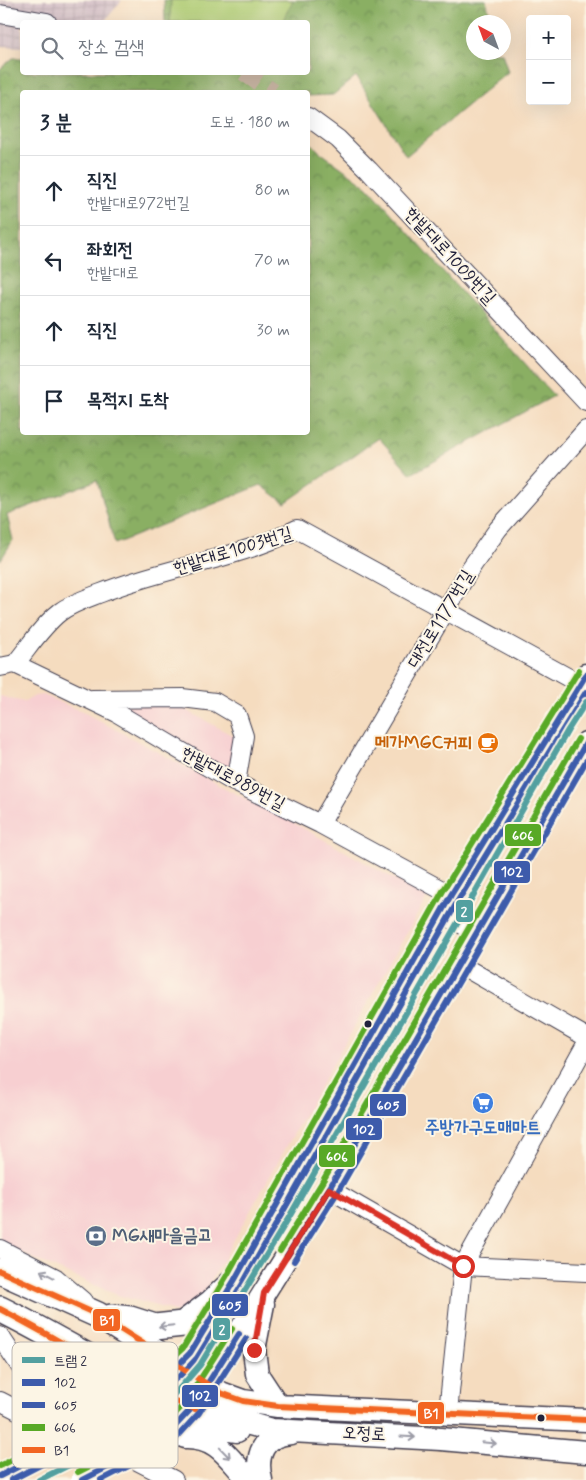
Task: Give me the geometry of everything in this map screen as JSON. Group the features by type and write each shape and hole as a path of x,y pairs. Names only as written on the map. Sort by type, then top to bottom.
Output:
{"highway":[{"path":"0,1271 98,1315 140,1342"},
{"path":"98,1315 130,1319 155,1327 184,1324 211,1303 234,1281"},
{"path":"0,1308 60,1342"}],"main road":[{"path":"178,1365 190,1353 203,1334 446,904 583,679"},
{"path":"178,1423 192,1408 329,1189 586,743"},
{"path":"264,1293 254,1350 256,1374 278,1406"},
{"name":"오정로","path":"178,1367 221,1393 243,1401 278,1406 448,1412 586,1420"},
{"name":"오정로","path":"178,1402 192,1408 272,1430 441,1439 586,1452"},
{"path":"178,1435 217,1428 244,1432 272,1430"},
{"path":"261,1480 258,1466 267,1441 280,1434 311,1431"},
{"path":"178,1438 196,1437 218,1445 249,1480"},
{"path":"0,1476 16,1468"},
{"path":"82,1480 105,1468"}],"street":[{"path":"0,14 35,20"},
{"name":"한밭대로1009번길","path":"310,118 338,139 586,402"},
{"name":"대전로1177번길","path":"320,824 470,569 498,529 586,430"},
{"name":"한밭대로1003번길","path":"8,665 61,611 83,600 122,584 272,542 297,529 445,611 583,679"},
{"name":"한밭대로989번길","path":"8,665 89,699 236,783 320,824 446,904 476,933"},
{"path":"89,699 182,698 215,702 237,714 244,736 236,783"},
{"path":"459,964 586,1037"},
{"path":"448,1412 463,1266 586,1044"},
{"path":"329,1189 463,1266 586,1272"},
{"path":"0,1249 56,1278 98,1315"},
{"path":"0,1336 12,1354"},
{"path":"0,1400 12,1407"},
{"path":"151,1468 174,1480"}],"shaded area":[{"path":"0,0 122,0 106,20 20,20 20,47 0,46"},
{"path":"43,695 83,712 253,803 274,812 427,897 199,1302 178,1312 117,1295 0,1244 0,696 24,702 35,696"},
{"path":"175,704 239,739 234,775 121,713 125,705"}],"green space":[{"path":"164,0 486,0 490,15 466,15 466,60 504,60 508,72 406,156 356,76 333,95 310,96 310,90 20,90 20,435 310,435 310,142 320,152 368,187 554,396 411,474 379,438 285,503 261,485 115,544 97,480 7,515 13,540 0,561 0,69 13,58 20,58 20,75 310,75 310,20 165,20"},
{"path":"171,0 293,0 283,20 170,20"}],"tunnel":[{"path":"248,75 270,90"}],"tram line":[{"name":"2","path":"178,1390 200,1365 288,1219 568,730 586,702"},
{"name":"2","path":"39,1480 63,1468"}],"transit line":[{"name":"606","path":"178,1353 183,1348 226,1277 443,891 579,670"},
{"name":"102","path":"178,1365 190,1353 234,1281 451,895 586,675"},
{"name":"605","path":"178,1377 197,1358 242,1285 459,899 586,692"},
{"name":"606","path":"280,1251 321,1184 578,739"},
{"name":"102","path":"287,1256 329,1189 586,743"},
{"name":"605","path":"294,1261 337,1193 586,761"},
{"name":"B1","path":"0,1271 98,1315 141,1342"},
{"name":"B1","path":"0,1309 61,1342"},
{"name":"606","path":"178,1411 185,1403 232,1329"},
{"name":"102","path":"178,1423 192,1408 239,1334"},
{"name":"605","path":"178,1436 199,1413 246,1339"},
{"name":"B1","path":"178,1366 221,1393 243,1401 278,1406 586,1420"},
{"name":"B1","path":"178,1402 195,1409"},
{"name":"606","path":"0,1466 12,1460"},
{"name":"102","path":"0,1476 16,1468"},
{"name":"605","path":"11,1480 34,1468"},
{"name":"606","path":"78,1472 86,1468"},
{"name":"102","path":"82,1480 105,1468"},
{"name":"605","path":"101,1480 125,1468"}],"place":[{"name":"메가MGC커피","path":"488,743"},
{"name":"주방가구도매마트","path":"483,1103"},
{"name":"MG새마을금고","path":"96,1236"}],"route":[{"path":"254,1350 264,1293 329,1189 463,1266"}]}
